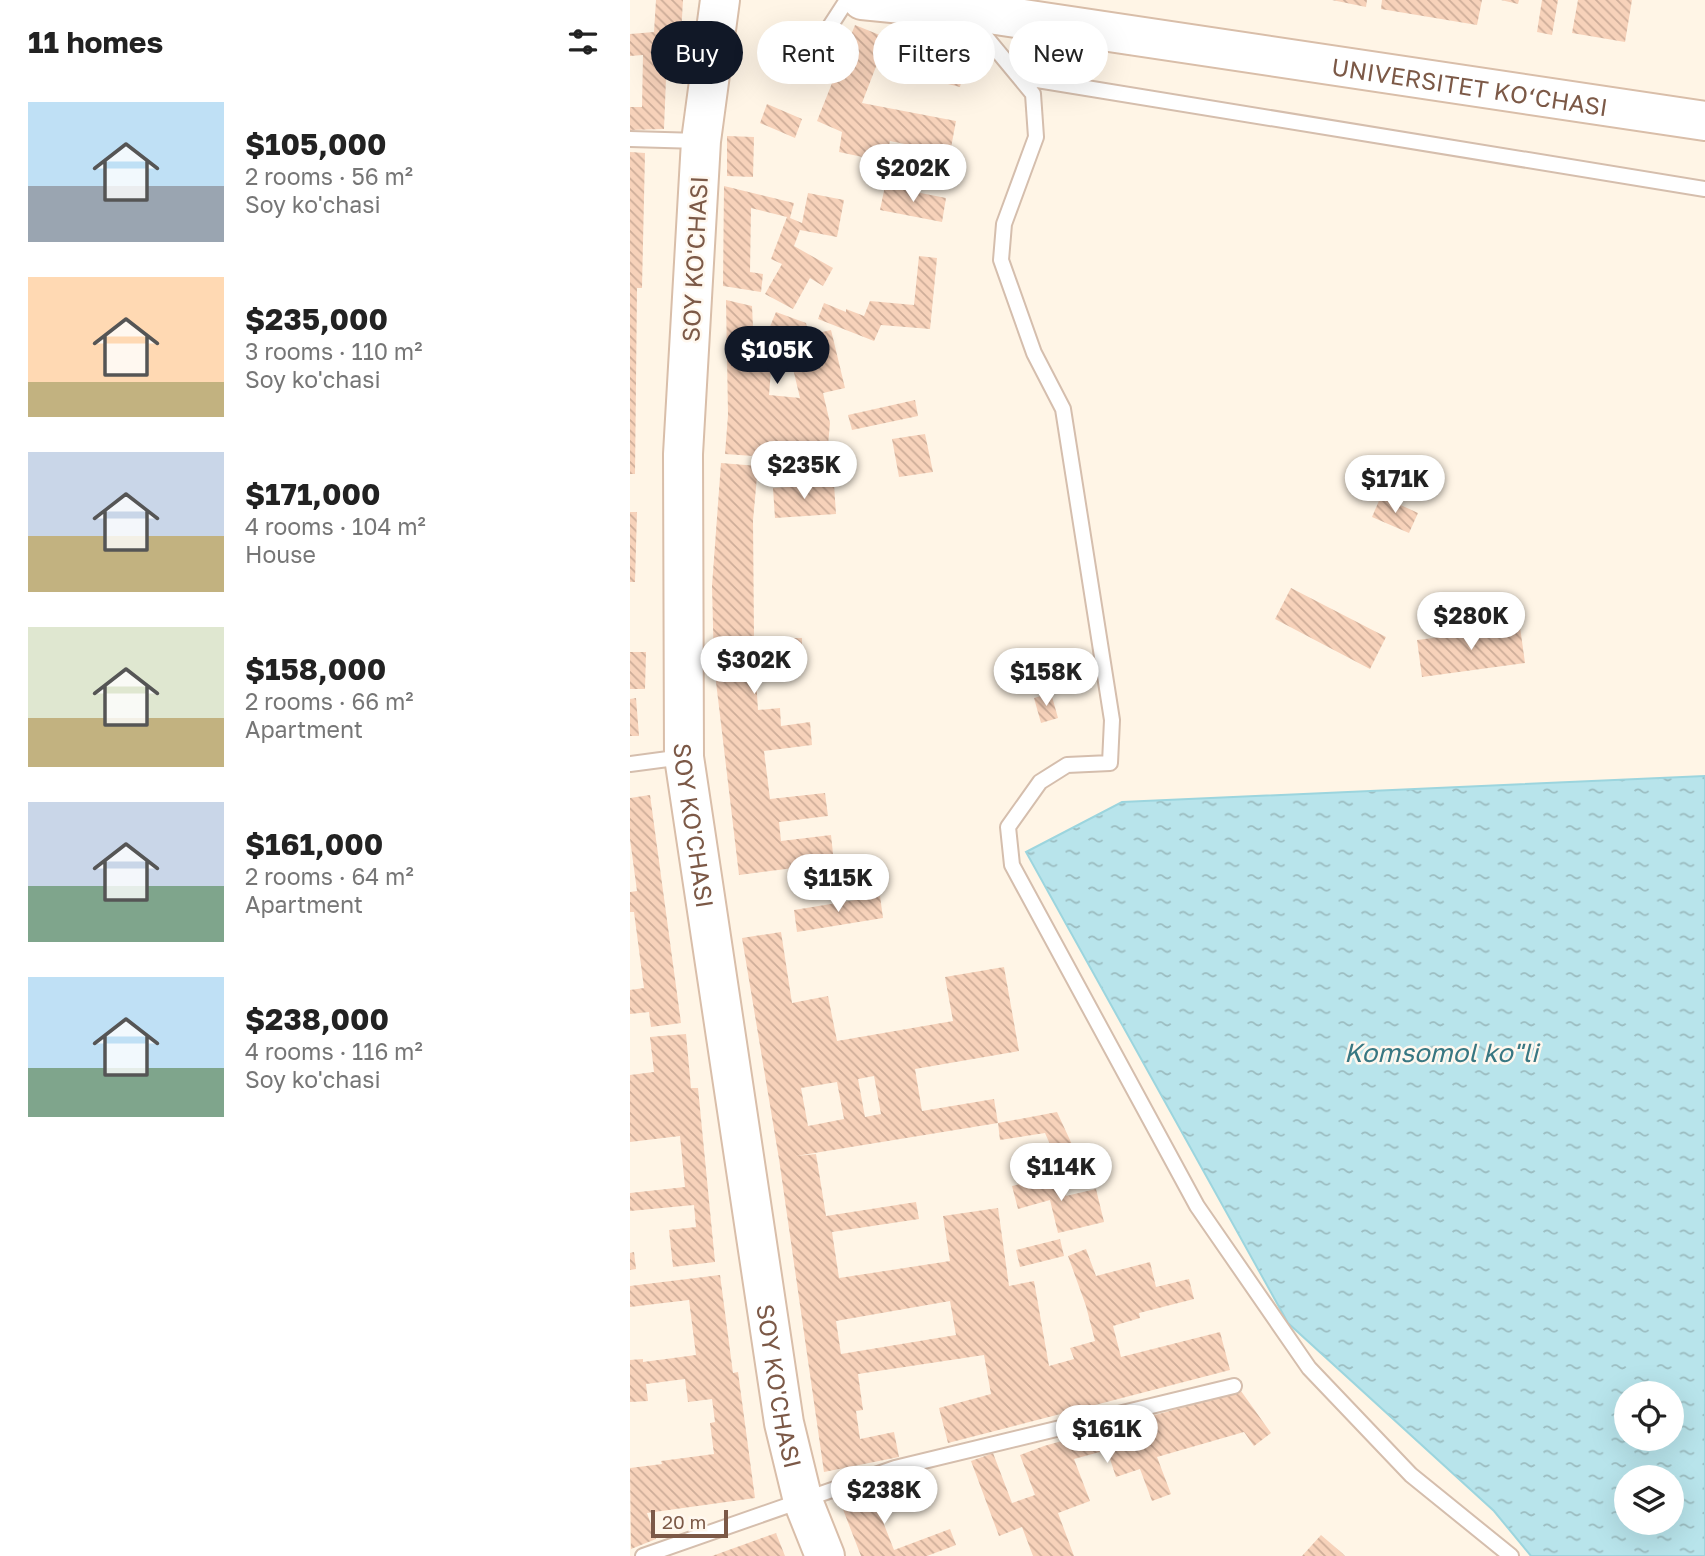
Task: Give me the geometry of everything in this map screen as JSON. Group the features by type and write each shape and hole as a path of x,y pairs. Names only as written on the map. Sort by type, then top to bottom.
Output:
{"main road":[{"name":"SOY KO'CHASI","path":"720,0 701,141 683,454 684,757 784,1423 803,1501 825,1556"},
{"name":"UNIVERSITET KО‘CHASI","path":"862,0 963,10 1705,121"}],"lane":[{"path":"833,21 847,0"},
{"path":"963,10 1009,65"},
{"path":"1025,84 1033,94 1035,137 1004,224 1001,260 1034,353 1063,409 1112,720 1110,763 1067,765 1040,782 1008,827 1012,865 1197,1206 1309,1368 1411,1475 1511,1556"},
{"path":"1062,84 1705,189"},
{"path":"630,139 701,141"},
{"path":"630,764 684,757"},
{"path":"643,1556 895,1468 1234,1387"}],"water":[{"name":"Komsomol ko\"li","path":"1705,776 1705,1556 1531,1556 1494,1511 1288,1323 1026,852 1122,802"}],"building":[{"path":"656,0 683,0 682,21 655,21"},
{"path":"1332,0 1367,0 1366,7"},
{"path":"1382,0 1482,0 1477,25 1381,9"},
{"path":"1501,0 1519,0 1518,4"},
{"path":"1542,0 1558,0 1552,35 1537,32"},
{"path":"1578,0 1632,0 1625,42 1572,33"},
{"path":"859,27 873,32 873,74 862,103 956,121 950,153 890,141 886,162 839,152 842,132 817,121 832,84 859,84"},
{"path":"651,32 651,84 666,84 664,129 630,130 630,107 642,107 643,55 630,56 630,34"},
{"path":"767,104 802,119 795,138 760,123"},
{"path":"727,136 754,137 753,177 727,176"},
{"path":"630,152 645,153 642,288 637,288 635,474 630,474"},
{"path":"724,186 794,203 790,218 802,223 808,193 844,200 837,237 800,230 794,246 833,268 823,286 810,278 793,309 765,294 782,264 771,259 787,217 751,208 750,272 763,274 761,292 723,286"},
{"path":"885,186 946,198 942,222 880,210"},
{"path":"919,256 937,258 930,329 881,325 874,341 818,319 824,303 864,316 870,301 914,305"},
{"path":"726,300 752,306 755,369 771,371 769,395 800,398 785,335 769,329 776,312 806,323 809,335 831,330 845,388 823,393 830,423 828,445 769,441 768,457 725,454 728,415"},
{"path":"915,400 918,416 852,430 848,415"},
{"path":"925,434 933,472 899,477 892,439"},
{"path":"721,463 758,466 753,520 754,639 802,638 802,663 755,664 758,710 780,708 781,726 810,722 812,745 764,751 770,799 825,793 828,816 779,822 781,841 831,835 834,863 739,875 714,665 712,586"},
{"path":"834,484 836,514 775,518 773,488"},
{"path":"1381,496 1418,513 1409,533 1372,517"},
{"path":"630,512 637,512 635,582 630,582"},
{"path":"1291,588 1386,637 1370,669 1275,619"},
{"path":"1520,627 1525,663 1422,677 1417,640"},
{"path":"630,652 646,652 645,689 630,689"},
{"path":"1051,693 1058,718 1041,723 1034,698"},
{"path":"636,698 639,736 630,736 630,699"},
{"path":"650,795 681,1023 651,1027 649,1012 630,1014 630,990 644,988 634,912 630,912 630,892 637,891 630,839 630,798"},
{"path":"880,896 883,918 797,932 794,910"},
{"path":"781,932 792,1003 828,996 837,1041 953,1021 945,977 1004,967 1019,1051 915,1069 922,1111 994,1099 998,1123 796,1156 816,1154 826,1216 916,1202 919,1219 832,1232 839,1278 950,1261 943,1216 998,1208 1009,1286 1034,1281 1049,1366 1074,1359 1070,1348 1095,1341 1068,1256 1086,1249 1096,1276 1150,1262 1156,1287 1189,1279 1194,1299 1139,1313 1140,1318 1113,1326 1121,1357 1220,1332 1230,1370 948,1443 939,1408 991,1394 984,1355 858,1374 863,1410 856,1411 860,1439 894,1432 899,1457 824,1472 779,1159 742,938","holes":["874,1076 881,1114 865,1117 858,1079","837,1082 844,1119 808,1126 801,1088","950,1301 956,1335 841,1354 836,1321"]},
{"path":"686,1034 691,1088 698,1088 715,1262 673,1267 669,1230 696,1227 694,1205 630,1211 630,1193 685,1187 680,1136 630,1142 630,1075 654,1072 650,1037"},
{"path":"1057,1112 1087,1177 1068,1185 1045,1133 1000,1140 998,1123"},
{"path":"1060,1174 1066,1196 1096,1189 1104,1222 1058,1233 1050,1200 1018,1209 1012,1186"},
{"path":"1060,1239 1064,1256 1020,1267 1016,1250"},
{"path":"634,1252 636,1269 630,1270 630,1253"},
{"path":"720,1275 733,1373 738,1372 755,1498 647,1513 656,1539 631,1549 630,1468 714,1454 710,1423 715,1422 712,1399 688,1402 685,1379 646,1384 648,1401 630,1402 630,1360 643,1359 643,1362 696,1355 689,1300 630,1307 630,1286"},
{"path":"1241,1391 1271,1433 1254,1446 1244,1432 1157,1457 1171,1494 1152,1501 1140,1469 1116,1477 1107,1450 1074,1459 1090,1501 1058,1513 1074,1556 1033,1556 1022,1527 999,1536 971,1461 993,1453 1012,1503 1035,1495 1020,1455"},
{"path":"888,1481 896,1503 878,1509 894,1550 950,1529 956,1545 927,1556 861,1556 839,1499"},
{"path":"776,1533 785,1556 712,1556"},
{"path":"1321,1535 1342,1553 1345,1556 1302,1556"}]}
